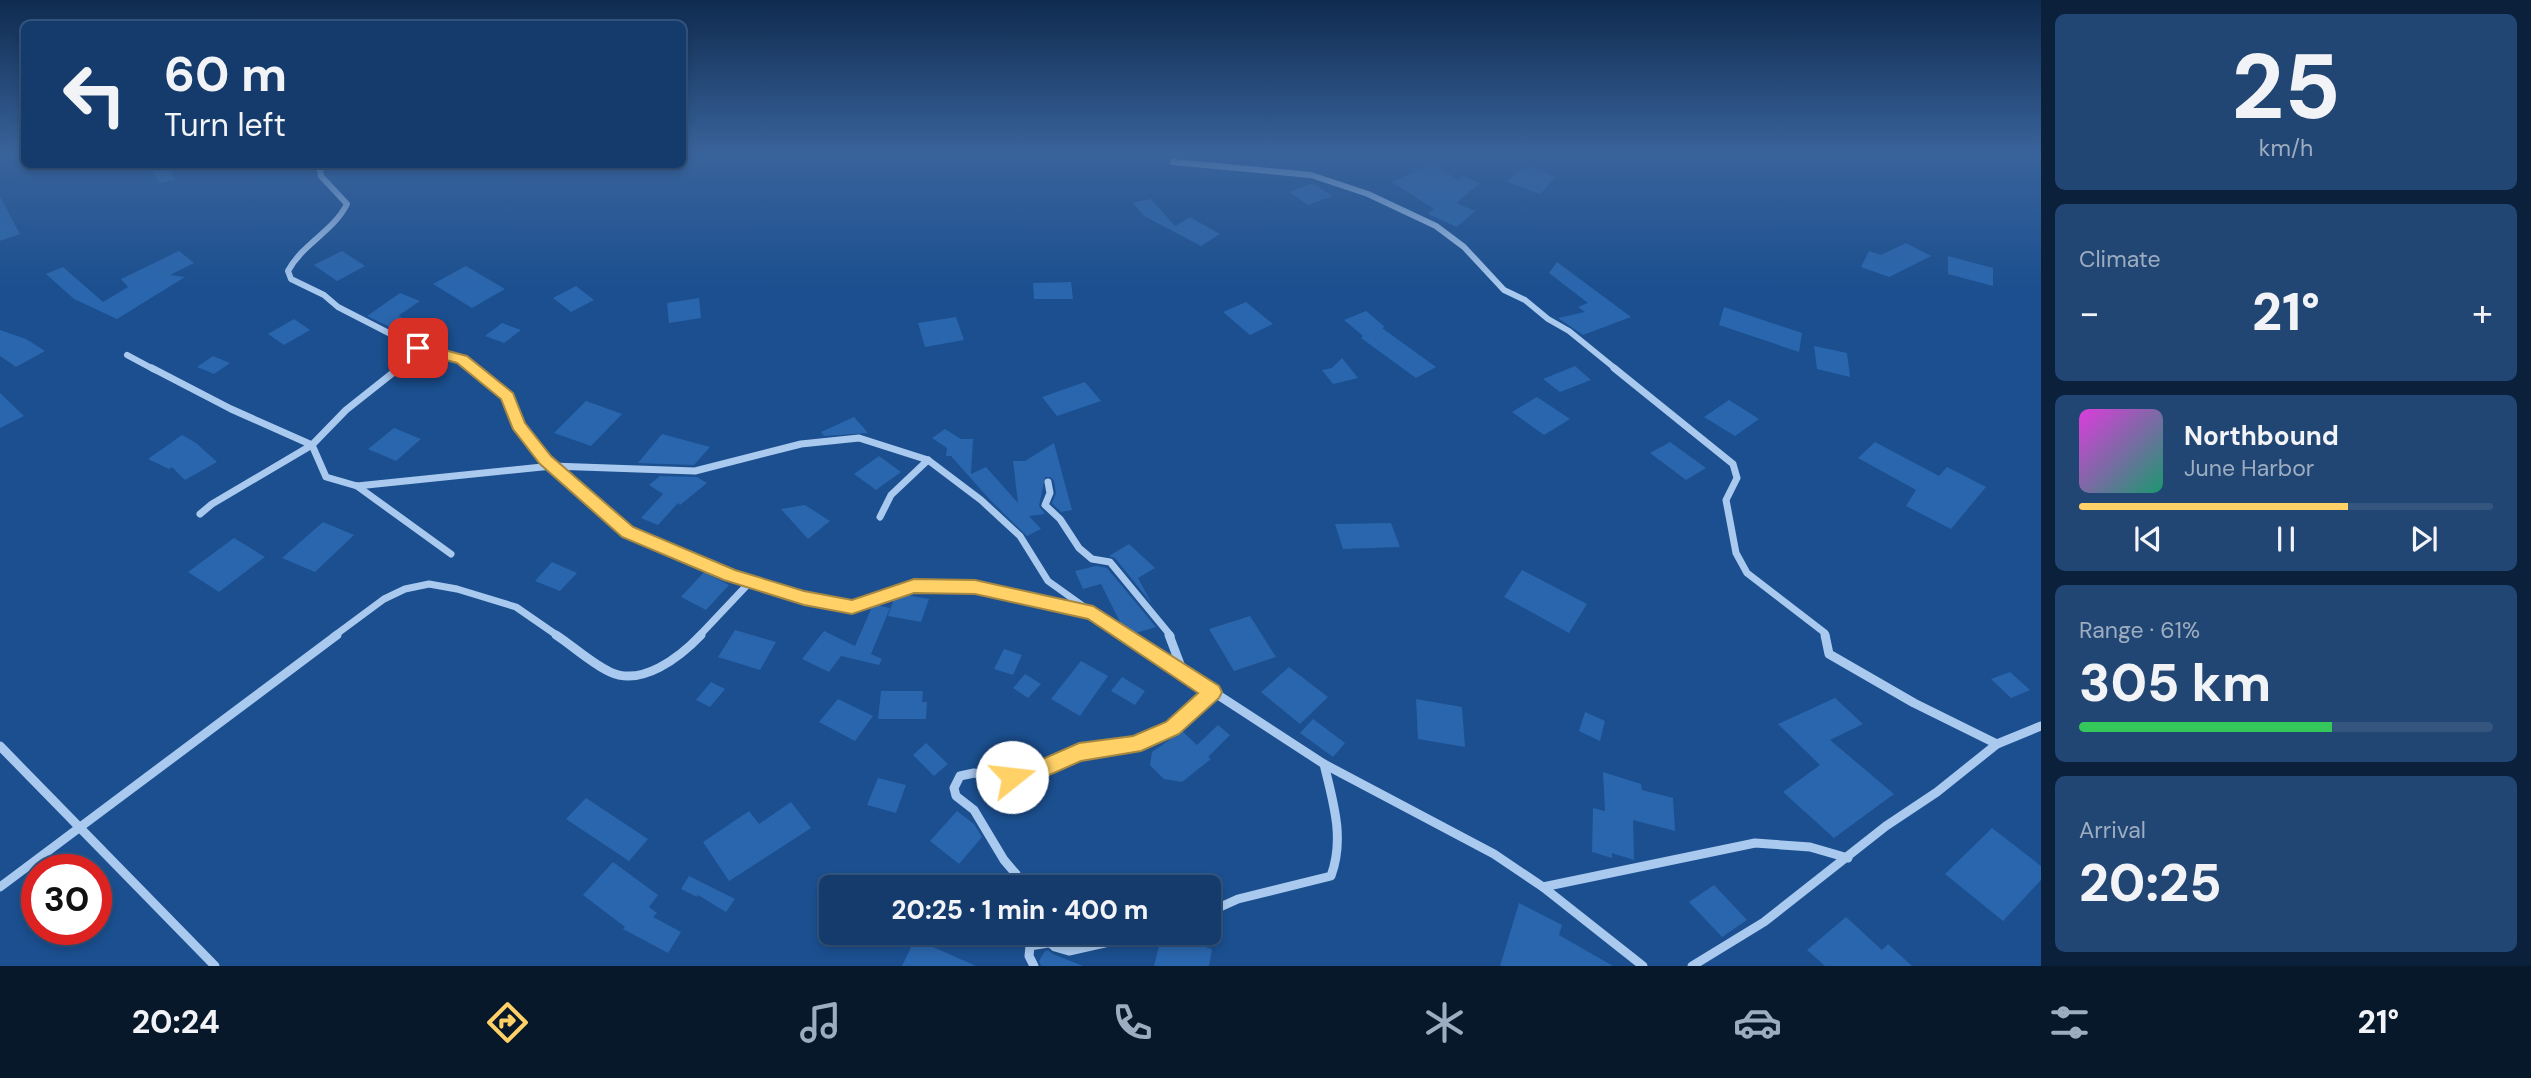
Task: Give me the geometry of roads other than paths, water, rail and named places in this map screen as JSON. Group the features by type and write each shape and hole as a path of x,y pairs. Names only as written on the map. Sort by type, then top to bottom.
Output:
{"street":[{"path":"342,199 347,204 338,221 294,256 288,271 291,279 410,344 462,359 508,396 518,425 552,466 628,532 750,582 804,598 852,607 914,586 975,587 1093,613"},
{"path":"1379,199 1436,226 1464,247 1504,290 1525,300 1548,320 1569,331 1733,464 1737,478 1726,500 1736,553 1747,573 1825,633 1829,654 1914,703 1997,744"},
{"path":"200,514 212,504 312,445 346,410 403,365 410,344"},
{"path":"127,355 231,409 312,445 326,477 356,486 451,554"},
{"path":"356,486 552,466 695,471 801,444 859,438 928,460 981,500 1020,536 1048,581 1093,613 1324,764 1494,854 1543,887 1643,966"},
{"path":"880,517 891,495 928,460"},
{"path":"1048,482 1050,493 1045,505 1060,519 1079,548 1092,559 1110,562 1173,639 1182,672"},
{"path":"0,887 384,599 405,589 429,584 457,589 516,607 611,673 633,676 657,669 687,649 750,582"},
{"path":"1016,875 974,810 956,796 954,788 960,776 975,773 1012,777 1031,774 1079,752 1134,745 1172,728 1212,692"},
{"path":"1692,966 1764,922 1886,826 1937,792 1997,744 2041,726"},
{"path":"0,746 215,966"},
{"path":"1221,907 1238,900 1331,876 1337,864 1337,829 1324,764"},
{"path":"1543,887 1755,843 1810,847 1848,858"},
{"path":"1034,966 1028,956 1030,946 1036,945"},
{"path":"1052,945 1062,950 1078,950 1099,945"}]}
